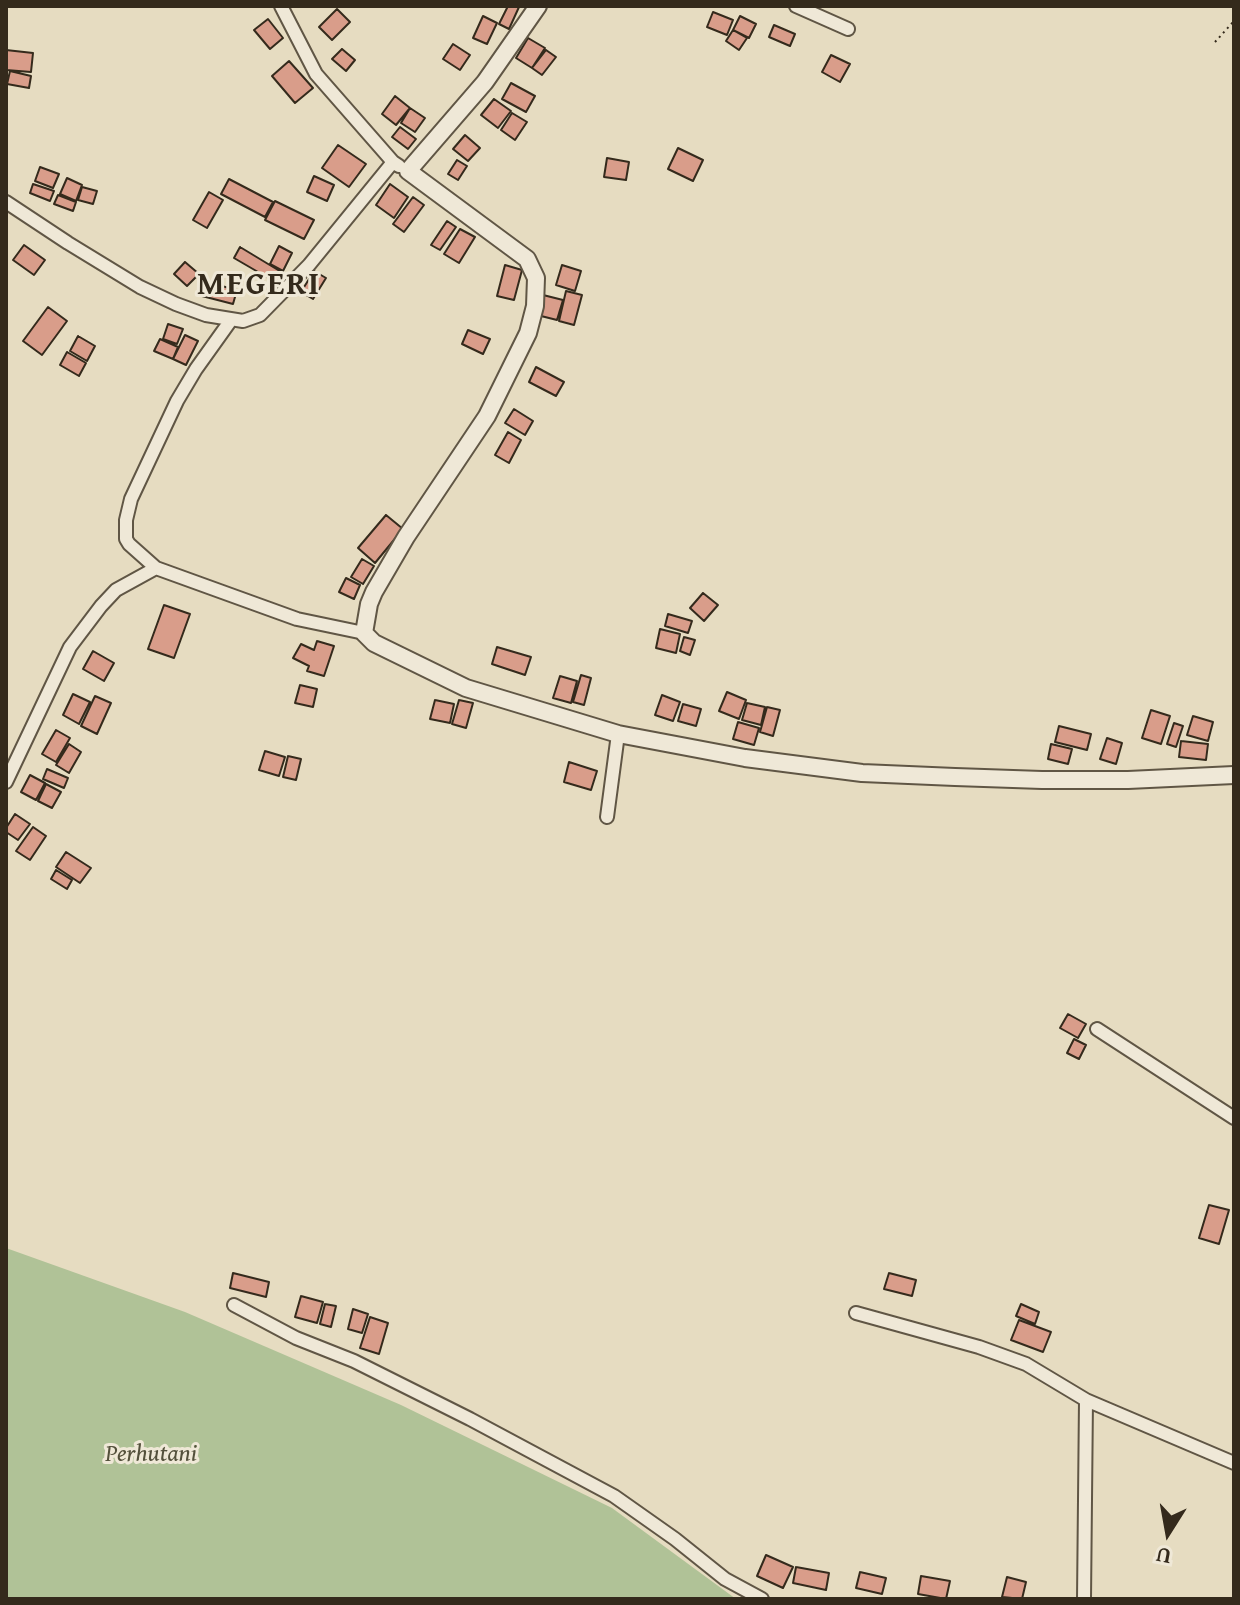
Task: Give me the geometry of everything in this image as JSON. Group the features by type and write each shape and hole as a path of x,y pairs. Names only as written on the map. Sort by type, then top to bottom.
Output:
{"street":[{"path":"281,6 316,74 393,162 527,259 536,278 535,306 528,333 487,416 406,537 374,592 364,633"},
{"path":"408,171 485,82 538,6"},
{"path":"796,6 848,29"},
{"path":"6,202 140,287 206,315 243,321 260,315 309,265 393,162"},
{"path":"231,320 177,401 131,499 126,539 156,568 297,619 364,633 386,651 466,688 618,734 745,758 862,773 1042,780 1234,775"},
{"path":"6,782 70,647 116,590 156,568"},
{"path":"607,817 618,734"},
{"path":"1097,1029 1234,1118"},
{"path":"234,1305 296,1338 354,1361 470,1419 614,1496 725,1579 762,1599"},
{"path":"856,1313 979,1347 1026,1364 1086,1400 1234,1463"},
{"path":"1084,1599 1086,1400"}],"path":[{"path":"1215,42 1234,21"}],"green space":[{"name":"Perhutani","path":"6,1248 185,1312 401,1405 612,1508 736,1599 6,1599"}],"building":[{"path":"508,6 519,7 509,29 499,24"},
{"path":"337,9 350,22 332,40 319,27"},
{"path":"713,12 733,20 727,35 707,27"},
{"path":"483,16 497,23 487,44 473,38"},
{"path":"740,16 756,24 749,38 733,30"},
{"path":"268,19 283,38 270,49 254,30"},
{"path":"774,25 795,34 790,46 769,37"},
{"path":"733,30 747,38 739,50 726,41"},
{"path":"528,38 545,48 532,68 516,58"},
{"path":"453,44 470,55 460,70 443,59"},
{"path":"342,49 355,60 346,71 332,59"},
{"path":"6,50 33,53 31,72 6,70"},
{"path":"546,50 556,57 542,75 532,68"},
{"path":"831,55 850,64 840,82 822,72"},
{"path":"289,61 313,88 295,103 272,76"},
{"path":"10,71 31,76 29,88 7,84"},
{"path":"511,83 535,96 526,112 502,99"},
{"path":"395,96 410,108 396,125 382,114"},
{"path":"494,99 511,111 498,128 481,115"},
{"path":"410,108 425,118 415,132 401,123"},
{"path":"512,113 527,122 515,140 501,130"},
{"path":"400,127 416,139 408,149 392,137"},
{"path":"465,135 480,148 468,161 453,149"},
{"path":"338,145 366,164 349,187 322,168"},
{"path":"678,148 703,160 693,181 668,169"},
{"path":"607,158 629,162 626,180 604,177"},
{"path":"457,160 467,166 458,180 448,174"},
{"path":"40,167 59,174 53,188 35,181"},
{"path":"314,176 334,185 327,201 307,192"},
{"path":"67,178 82,185 76,201 60,194"},
{"path":"229,179 273,202 265,217 221,194"},
{"path":"33,184 54,191 50,201 30,193"},
{"path":"390,184 408,197 394,218 376,205"},
{"path":"82,187 97,191 93,204 78,200"},
{"path":"209,192 223,200 207,228 193,220"},
{"path":"58,195 76,202 73,211 54,204"},
{"path":"413,197 424,205 404,232 393,224"},
{"path":"275,201 314,220 304,239 265,220"},
{"path":"447,221 456,227 440,250 431,245"},
{"path":"460,229 475,237 459,263 444,254"},
{"path":"24,245 45,260 34,275 13,260"},
{"path":"279,246 292,253 283,271 270,264"},
{"path":"240,247 283,273 277,283 234,258"},
{"path":"185,262 199,274 187,286 174,274"},
{"path":"505,265 522,270 514,300 497,296"},
{"path":"562,265 581,271 575,291 556,285"},
{"path":"314,271 326,278 313,299 301,292"},
{"path":"206,282 237,290 233,304 202,296"},
{"path":"566,291 582,295 574,325 559,321"},
{"path":"543,295 563,300 557,320 537,315"},
{"path":"48,307 67,321 42,355 23,341"},
{"path":"168,324 183,329 177,344 163,339"},
{"path":"468,330 490,339 483,354 462,344"},
{"path":"185,335 198,341 186,365 173,359"},
{"path":"78,336 95,346 87,361 70,351"},
{"path":"160,339 178,347 173,359 154,351"},
{"path":"67,352 86,363 79,376 60,365"},
{"path":"536,367 564,382 556,396 529,382"},
{"path":"514,409 533,421 525,435 505,423"},
{"path":"508,432 521,440 509,463 495,455"},
{"path":"386,515 403,529 375,563 358,548"},
{"path":"362,559 374,566 363,584 351,577"},
{"path":"346,578 360,585 354,599 339,592"},
{"path":"703,593 718,605 704,621 690,608"},
{"path":"164,605 190,614 174,658 148,649"},
{"path":"668,614 692,621 688,633 665,626"},
{"path":"660,629 680,634 676,653 656,648"},
{"path":"684,637 695,640 690,655 680,651"},
{"path":"317,641 334,646 324,676 307,671 309,666 293,658 301,644 314,650"},
{"path":"497,647 531,657 525,675 492,664"},
{"path":"93,651 114,663 104,681 83,669"},
{"path":"581,675 591,678 584,705 573,702"},
{"path":"560,676 577,681 571,703 553,698"},
{"path":"300,685 317,689 313,707 295,703"},
{"path":"727,692 746,700 739,719 719,711"},
{"path":"73,694 90,702 79,724 63,715"},
{"path":"662,695 680,702 673,721 655,715"},
{"path":"95,696 111,703 97,734 81,726"},
{"path":"435,700 454,704 450,723 430,719"},
{"path":"459,700 473,703 466,728 452,724"},
{"path":"747,703 765,707 761,725 742,720"},
{"path":"683,704 701,709 696,726 678,721"},
{"path":"767,707 780,710 773,736 760,732"},
{"path":"1151,710 1170,716 1161,744 1142,738"},
{"path":"1193,716 1213,722 1208,741 1187,735"},
{"path":"738,722 759,728 754,745 733,739"},
{"path":"1174,723 1183,726 1176,747 1167,744"},
{"path":"1059,726 1091,734 1087,750 1055,742"},
{"path":"56,730 70,738 56,762 42,754"},
{"path":"1107,738 1122,743 1116,764 1100,759"},
{"path":"1181,741 1208,744 1206,760 1179,757"},
{"path":"69,744 81,752 69,773 56,765"},
{"path":"1051,744 1072,749 1068,764 1048,759"},
{"path":"265,751 285,757 279,776 259,770"},
{"path":"288,756 301,759 296,780 283,777"},
{"path":"569,762 597,771 591,790 564,782"},
{"path":"47,769 68,778 64,788 43,779"},
{"path":"30,775 45,783 36,800 21,792"},
{"path":"46,784 61,792 52,808 38,801"},
{"path":"15,814 30,824 18,840 6,832"},
{"path":"33,827 46,836 30,860 16,851"},
{"path":"66,852 91,868 80,883 56,867"},
{"path":"56,870 72,880 67,889 51,879"},
{"path":"1068,1014 1086,1024 1078,1038 1060,1028"},
{"path":"1074,1039 1086,1045 1079,1059 1067,1053"},
{"path":"1209,1205 1229,1210 1219,1244 1199,1238"},
{"path":"233,1273 269,1282 266,1297 230,1288"},
{"path":"889,1273 916,1280 912,1296 884,1289"},
{"path":"301,1296 323,1302 317,1323 295,1317"},
{"path":"325,1304 336,1306 331,1327 320,1324"},
{"path":"1021,1304 1039,1312 1035,1324 1016,1316"},
{"path":"353,1309 368,1314 362,1333 348,1329"},
{"path":"370,1317 388,1323 379,1354 360,1348"},
{"path":"1019,1320 1051,1332 1043,1352 1011,1340"},
{"path":"766,1555 793,1567 783,1588 757,1576"},
{"path":"796,1567 829,1573 826,1590 793,1583"},
{"path":"860,1572 886,1578 882,1594 856,1588"},
{"path":"921,1576 950,1581 946,1599 918,1594"},
{"path":"1007,1577 1026,1582 1022,1599 1002,1597"}],"district":[{"name":"MEGERI","path":"259,286"}]}
